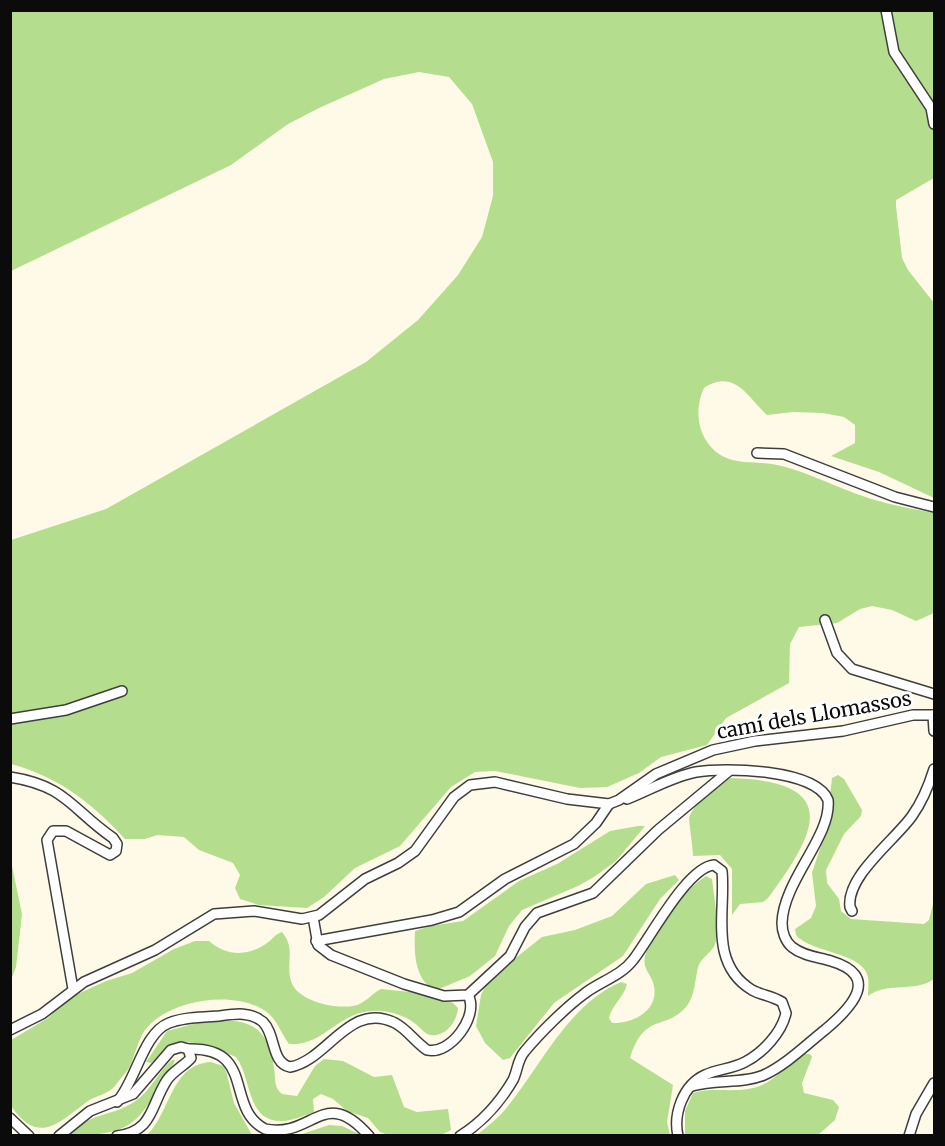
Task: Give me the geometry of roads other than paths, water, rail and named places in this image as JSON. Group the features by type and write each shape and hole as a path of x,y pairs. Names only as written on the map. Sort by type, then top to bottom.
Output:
{"street":[{"path":"886,10 894,52 931,108 934,124"},
{"path":"757,453 784,454 895,497 934,507"},
{"path":"825,620 837,653 852,669 934,694"},
{"path":"10,719 72,709 122,691"},
{"name":"camí dels Llomassos","path":"313,917 365,879 416,851 454,797 470,785 495,782 567,799 609,804 668,769 728,746 843,731 913,715 934,715"},
{"path":"934,715 934,730"},
{"path":"852,911 850,898 866,868 914,814 934,769"},
{"path":"619,800 688,774 729,771 790,776 813,783 825,793 829,806 826,819 784,908 783,930 787,941 797,950 851,970 858,980 859,989 854,1001 841,1016 770,1072 752,1078 721,1080 691,1086"},
{"path":"10,1030 42,1014 92,978 154,950 214,914 254,910 296,919 313,917 316,941 331,955 382,976 444,996 468,995 510,956 525,927 537,913 593,893 658,830 729,771"},
{"path":"10,777 39,783 60,793 96,826 113,837 117,844 116,851 110,855 66,831 53,831 48,837 48,860 74,989"},
{"path":"316,941 453,915 505,879 574,844 596,823 609,804"},
{"path":"460,1136 476,1126 487,1114 512,1081 519,1060 529,1046 584,994 630,964 653,927 682,890 699,872 714,865 722,870 721,938 725,957 744,984 782,1002 786,1013 780,1029 756,1055 742,1064 704,1075 691,1086 677,1112 678,1136"},
{"path":"117,1102 131,1082 152,1037 170,1022 210,1016 252,1016 262,1022 269,1031 281,1063 293,1067 311,1058 344,1029 368,1020 393,1022 427,1050 442,1049 454,1039 469,1016 472,1004 468,995"},
{"path":"59,1136 90,1111 133,1094 171,1050 181,1047 213,1052 226,1059 236,1075 251,1117 266,1129 290,1129 320,1115 339,1113 350,1116 369,1136"},
{"path":"117,1136 134,1131 146,1121 166,1081 191,1058 188,1049"},
{"path":"909,1136 921,1104 934,1083"},
{"path":"10,1118 29,1136"}]}
